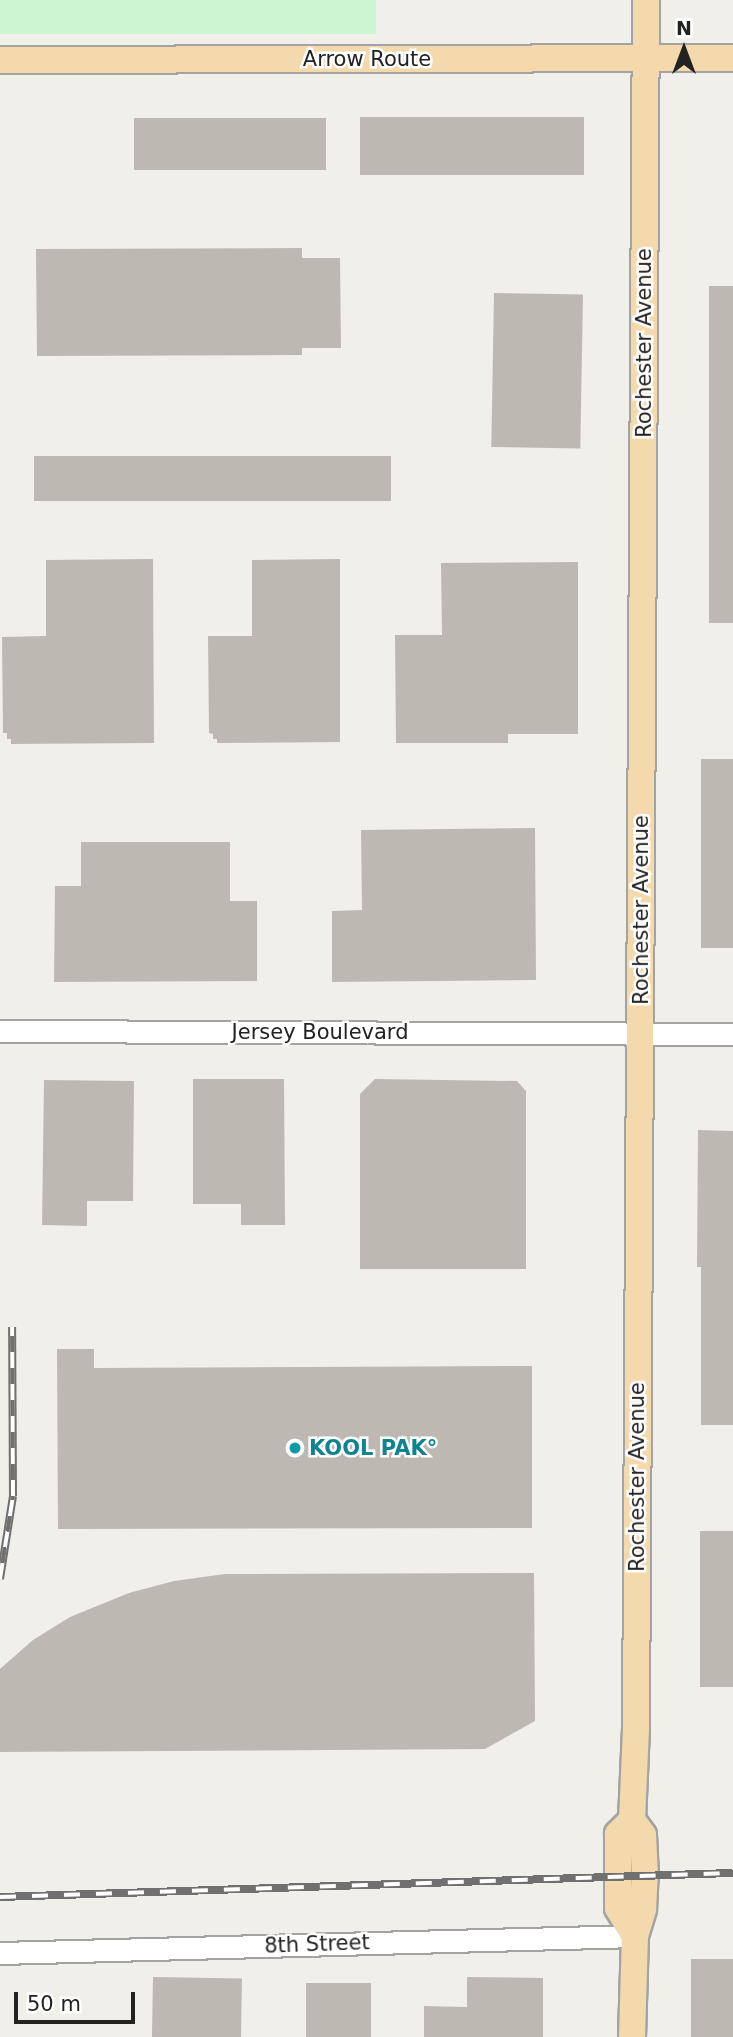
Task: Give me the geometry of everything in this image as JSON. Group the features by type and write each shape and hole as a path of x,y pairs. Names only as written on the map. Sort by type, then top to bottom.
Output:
{"main road":[{"name":"Rochester Avenue","path":"632,2037 635,1936 643,1909 645,1876 643,1835 632,1820 636,1715 646,0"},
{"name":"Arrow Route","path":"0,60 733,58"}],"street":[{"name":"Jersey Boulevard","path":"0,1031 733,1034"},
{"name":"8th Street","path":"0,1953 635,1936"}],"green space":[{"path":"0,0 376,0 376,34 0,34"}],"building":[{"path":"360,117 584,117 584,175 360,175"},
{"path":"134,118 326,118 326,170 134,170"},
{"path":"302,248 302,258 340,258 341,348 302,348 302,355 37,356 36,249"},
{"path":"709,286 733,286 733,623 709,623"},
{"path":"494,293 583,295 580,449 491,447"},
{"path":"34,456 391,456 391,501 34,501"},
{"path":"153,559 154,743 11,744 7,733 3,733 2,637 46,636 46,560"},
{"path":"340,559 340,742 217,743 213,734 209,733 208,636 252,636 252,560"},
{"path":"578,562 578,734 508,734 508,743 396,743 395,635 442,635 441,563"},
{"path":"701,759 733,759 733,948 701,948"},
{"path":"535,828 536,980 332,982 332,911 362,910 361,830"},
{"path":"81,842 230,842 230,901 257,901 257,981 54,982 55,886 81,886"},
{"path":"193,1079 284,1079 285,1225 241,1225 241,1204 193,1204"},
{"path":"375,1079 517,1081 526,1091 526,1269 360,1269 360,1094"},
{"path":"44,1080 134,1081 133,1201 87,1201 87,1226 42,1225"},
{"path":"698,1130 733,1131 733,1425 701,1425 701,1267 697,1267"},
{"name":"KOOL PAK°","path":"57,1349 94,1349 94,1368 532,1366 532,1528 58,1529"},
{"path":"700,1531 733,1531 733,1687 700,1687"},
{"path":"534,1573 535,1721 485,1749 0,1752 0,1669 33,1640 70,1617 129,1593 174,1581 225,1574"},
{"path":"691,1959 733,1959 733,2037 691,2037"},
{"path":"153,1977 242,1979 241,2037 152,2037"},
{"path":"467,1977 543,1978 543,2037 424,2037 424,2006 467,2007"},
{"path":"306,1983 371,1983 371,2037 306,2037"}],"railway":[{"path":"0,1579 13,1496 12,1327"},
{"path":"0,1897 733,1873"}],"place":[{"name":"KOOL PAK°","path":"295,1448"}]}
